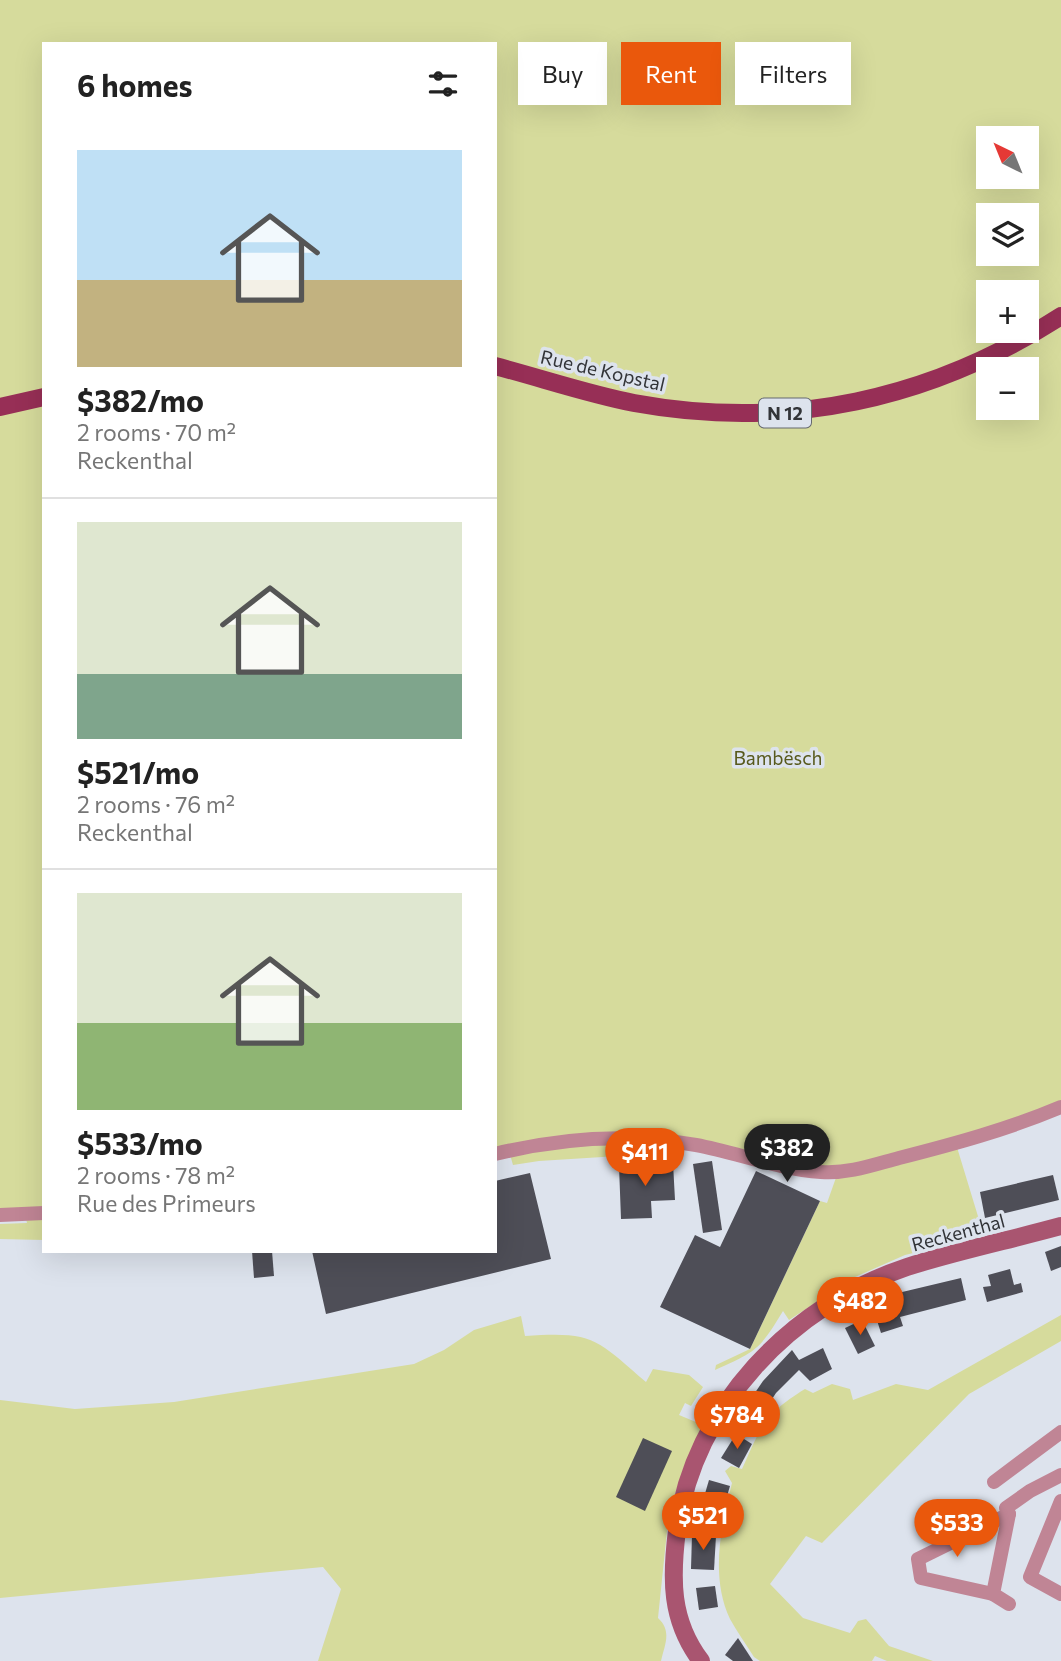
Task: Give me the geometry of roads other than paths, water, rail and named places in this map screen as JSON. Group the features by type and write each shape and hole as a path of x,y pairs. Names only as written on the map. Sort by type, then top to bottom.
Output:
{"main road":[{"name":"Rue de Kopstal","path":"497,367 633,402 705,412 776,414 840,406 896,392 992,355 1061,316"},
{"path":"0,407 42,397"},
{"name":"Reckenthal","path":"701,1661 684,1634 674,1604 674,1558 679,1514 693,1469 709,1432 732,1394 757,1363 818,1312 860,1287 906,1268 1061,1226"}],"street":[{"path":"497,1154 585,1140 628,1138 681,1143 764,1162 821,1172 838,1172 861,1169 956,1143 1030,1120 1061,1107"},
{"path":"0,1214 42,1213"},
{"path":"994,1482 1061,1432"},
{"path":"1009,1604 993,1594 921,1578 918,1559 1007,1511 1030,1491 1061,1475"},
{"path":"1061,1502 1030,1577 1061,1594"},
{"path":"993,1594 1007,1511"}],"park label":[{"name":"Bambësch","path":"778,757"}]}
